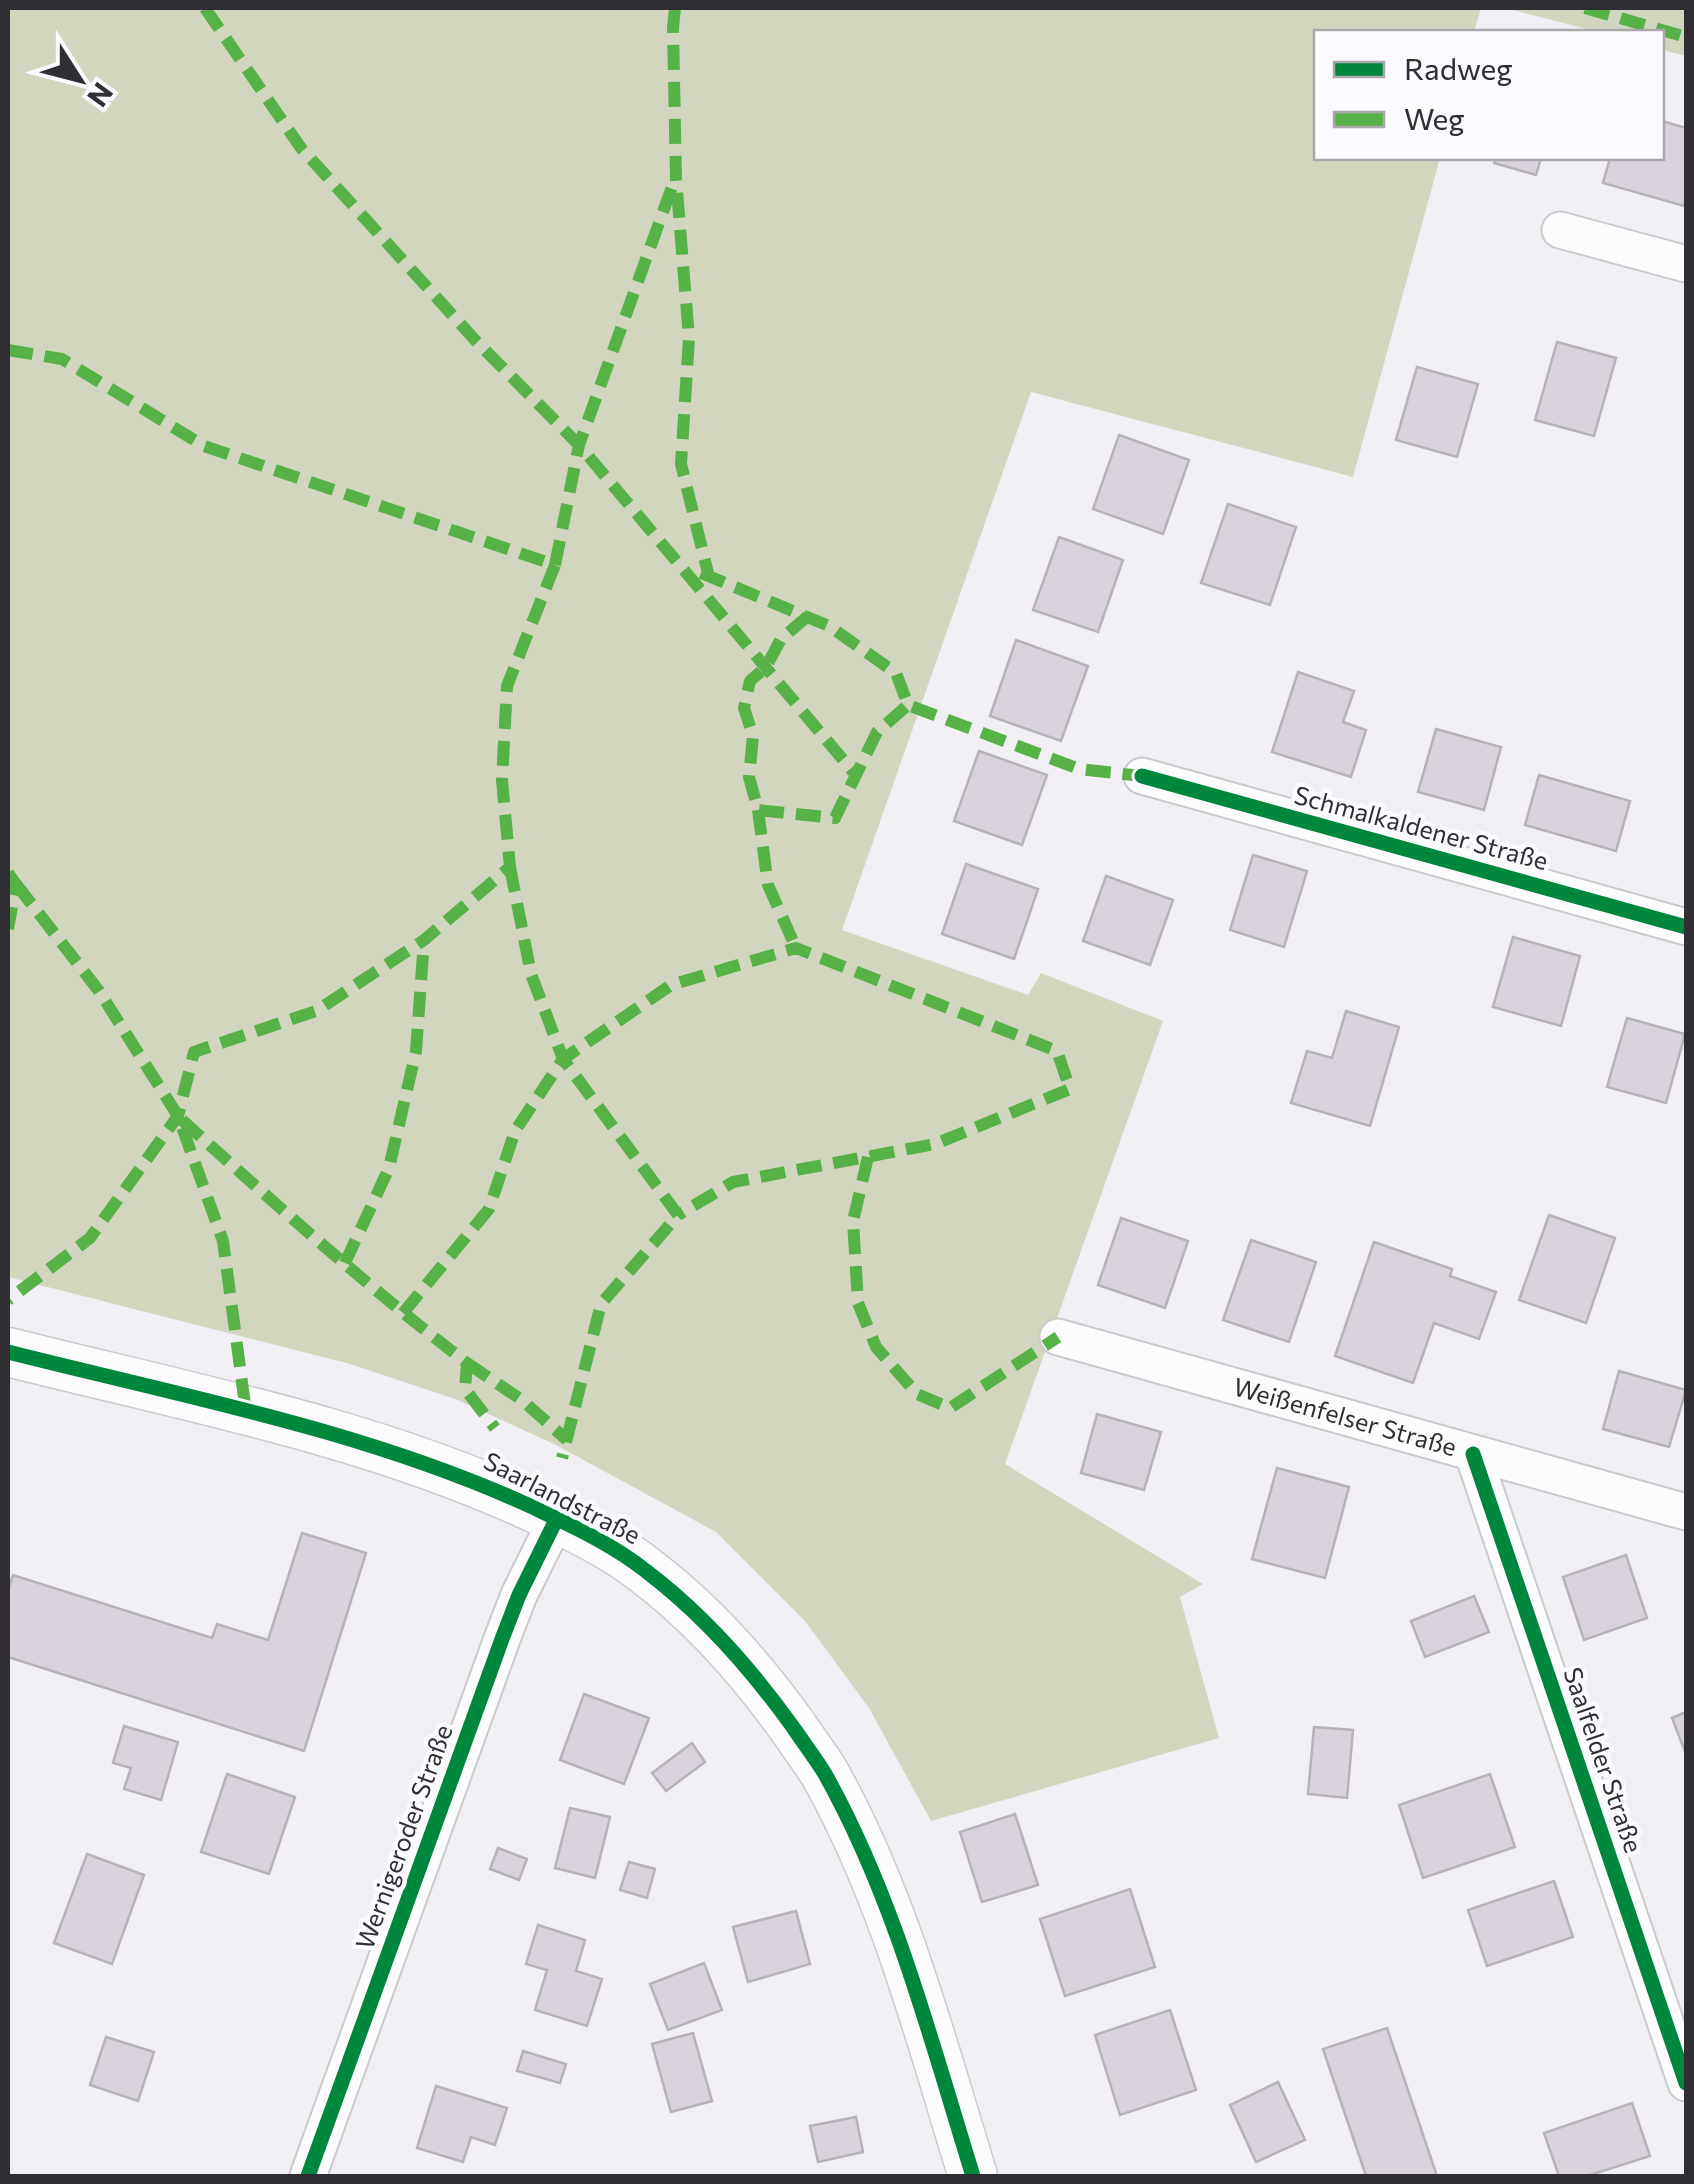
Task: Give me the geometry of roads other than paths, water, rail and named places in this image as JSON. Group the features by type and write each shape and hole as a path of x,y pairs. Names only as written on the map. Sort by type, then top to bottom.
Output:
{"street":[{"path":"1560,230 1686,264"},
{"name":"Schmalkaldener Straße","path":"1142,776 1686,927"},
{"name":"Weißenfelser Straße","path":"1058,1337 1686,1512"},
{"name":"Saarlandstraße","path":"8,1352 382,1448 474,1480 556,1518 646,1570 715,1631 773,1699 823,1771 876,1883 912,1980 974,2176"},
{"name":"Saalfelder Straße","path":"1473,1454 1686,2083"},
{"name":"Wernigeroder Straße","path":"308,2176 502,1639 556,1518"}]}
